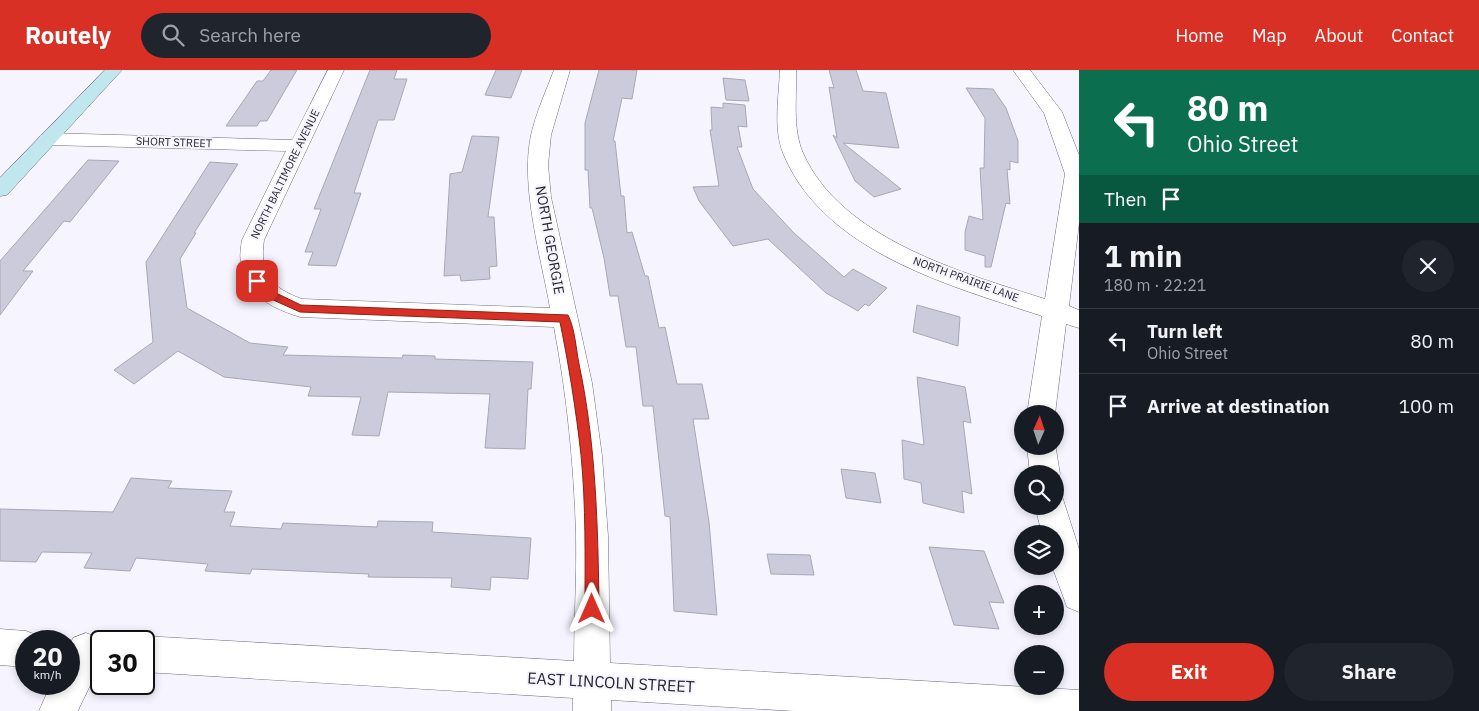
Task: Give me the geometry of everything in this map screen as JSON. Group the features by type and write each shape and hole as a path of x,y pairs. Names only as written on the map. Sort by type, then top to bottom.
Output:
{"main road":[{"path":"0,190 114,70"}],"street":[{"name":"NORTH BALTIMORE AVENUE","path":"336,70 253,240 249,253 251,270 257,281 274,297 300,308 564,318"},
{"name":"NORTH GEORGIE","path":"562,70 542,135 538,165 540,197 578,383 587,456 592,536 592,696"},
{"name":"NORTH PRAIRIE LANE","path":"788,70 789,136 792,152 807,181 841,217 885,246 928,267 1079,319"},
{"path":"1021,70 1052,112 1065,142 1074,174 1042,405"},
{"name":"SHORT STREET","path":"48,138 299,146"},
{"path":"1053,515 1061,544 1079,595"},
{"path":"0,648 15,649"},
{"path":"58,711 85,651"},
{"name":"EAST LINCOLN STREET","path":"155,655 274,660 592,696 1079,709"}],"building":[{"path":"271,70 297,70 267,121 260,121 257,126 226,126 257,81 263,81"},
{"path":"370,70 397,70 394,79 407,79 394,120 378,120 354,193 361,193 336,266 308,265 313,252 305,252 321,209 314,209"},
{"path":"496,70 522,70 511,98 485,95"},
{"path":"599,70 637,70 632,99 622,98 613,141 615,141 621,196 624,196 627,233 632,232 645,276 648,276 659,328 665,327 677,384 702,384 709,419 693,419 709,522 717,615 674,611 670,517 665,516 653,406 643,406 636,347 626,347 618,296 610,296 604,258 592,208 590,208 588,170 585,170 585,123"},
{"path":"829,70 856,70 863,91 886,93 899,148 843,143 901,189 874,197 855,181 833,135 837,138 829,87 834,88"},
{"path":"723,78 745,80 749,101 726,100"},
{"path":"966,88 993,89 1006,108 1018,141 1018,163 1010,161 1010,170 1007,169 1010,204 1006,203 991,267 985,267 985,256 965,250 965,232 969,216 983,220 980,168 984,168 985,118"},
{"path":"723,103 745,105 747,127 738,126 742,147 737,147 753,189 794,233 844,277 853,269 887,288 869,306 865,304 858,311 826,293 768,239 733,246 699,201 693,187 719,186 710,130 712,130 711,107 723,108"},
{"path":"472,136 499,137 488,217 494,217 497,266 489,267 490,279 461,281 460,275 444,276 450,174 462,172"},
{"path":"88,160 119,161 70,222 64,221 23,271 33,271 0,315 0,261"},
{"path":"210,162 238,164 194,233 196,233 180,259 187,308 250,343 288,347 283,355 402,358 403,355 435,356 435,359 533,362 531,389 528,389 525,449 485,448 490,394 388,392 379,436 352,435 361,397 308,396 311,387 224,377 178,351 134,384 114,370 153,342 146,262"},
{"path":"917,305 960,317 958,346 913,332"},
{"path":"917,377 965,387 971,423 963,421 972,494 962,491 964,513 923,503 921,483 904,479 902,440 924,445"},
{"path":"841,469 875,473 881,503 846,498"},
{"path":"131,478 172,481 168,488 232,491 224,512 235,512 230,526 281,529 283,523 377,527 378,521 433,522 432,532 531,538 528,579 491,577 490,590 451,587 452,578 368,577 369,574 252,569 250,574 205,571 208,564 136,558 130,571 84,568 92,553 42,552 36,562 0,561 0,509 113,512"},
{"path":"929,547 984,551 1004,603 989,602 999,629 954,625"},
{"path":"767,554 810,555 814,575 771,574"}],"route":[{"path":"257,281 274,297 290,305 314,310 564,318 578,383 587,456 592,536 592,609"}]}
